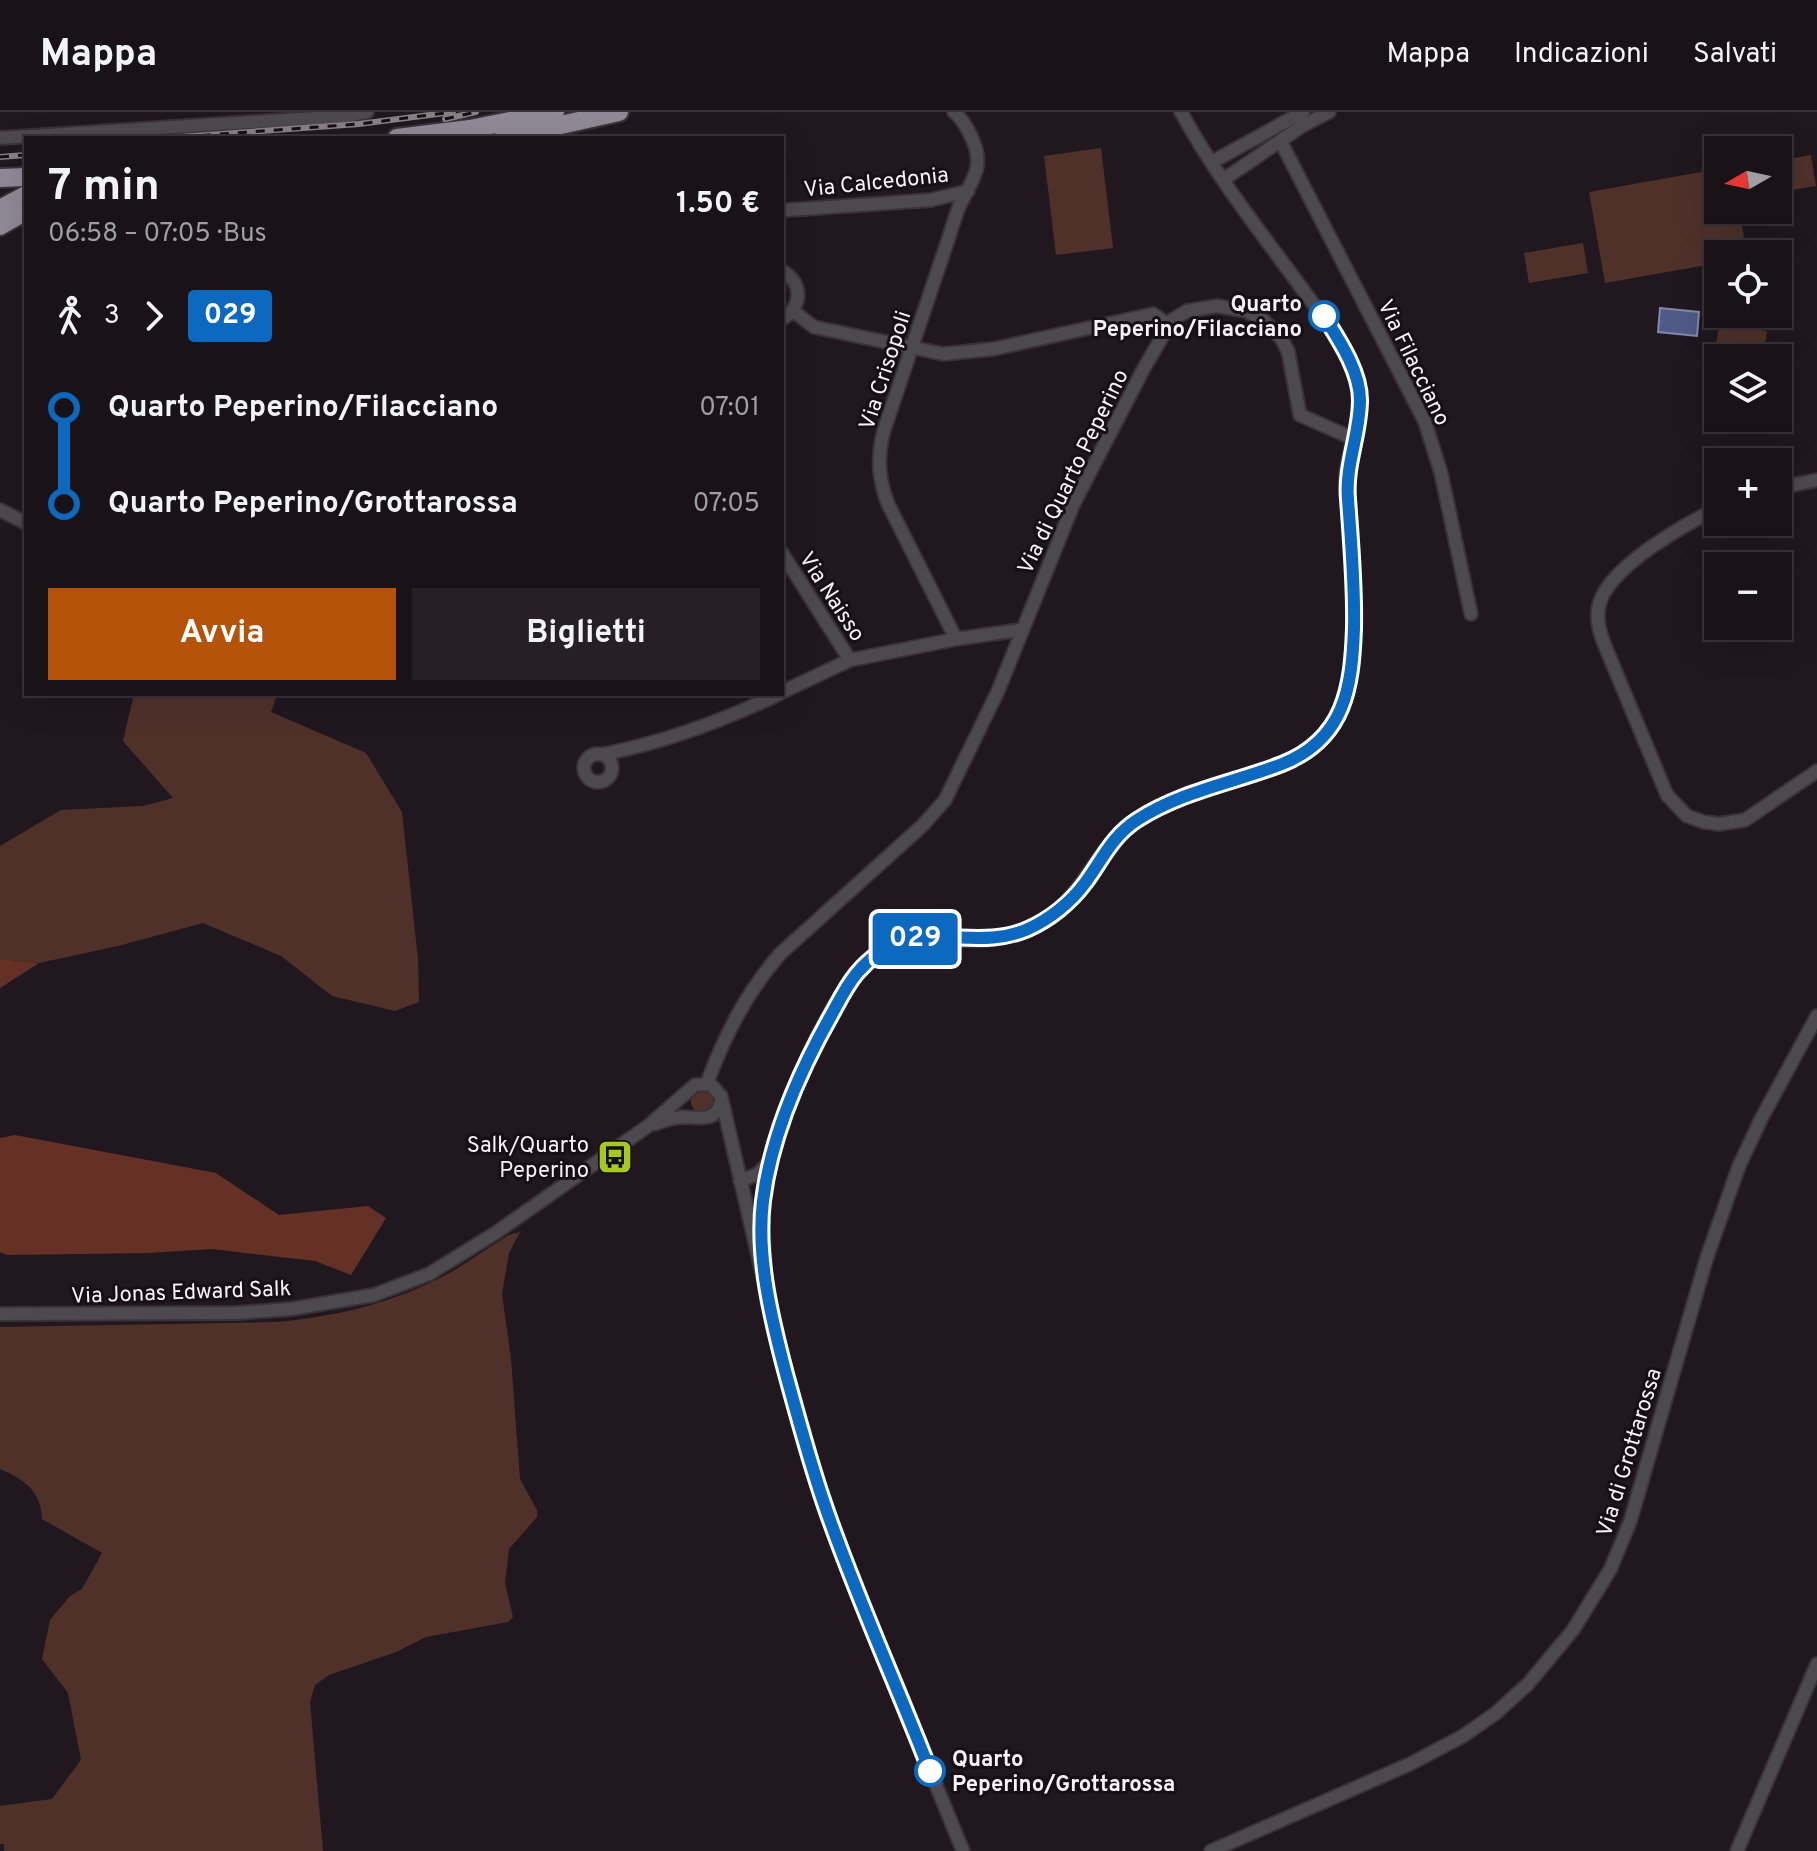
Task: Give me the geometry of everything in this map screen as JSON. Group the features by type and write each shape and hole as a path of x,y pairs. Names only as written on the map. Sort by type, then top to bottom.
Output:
{"highway":[{"path":"412,136 481,127 555,112"},
{"path":"512,136 619,112"},
{"path":"0,178 24,177"},
{"path":"0,209 24,196"},
{"path":"0,226 24,212"}],"street":[{"path":"32,136 348,116 367,112"},
{"name":"Via Crisopoli","path":"954,112 962,119 979,155 977,173 959,209 878,460 888,504 956,639"},
{"path":"766,1284 762,1213 773,1158 795,1088 827,1022 859,970 893,945 926,937 983,940 1030,928 1066,903 1085,883 1121,831 1165,803 1199,789 1282,764 1310,749 1326,733 1345,701 1353,663 1354,590 1346,478 1360,396 1353,369 1326,318 1223,180 1181,112"},
{"path":"1212,162 1303,112"},
{"path":"1223,180 1302,126 1329,112"},
{"path":"0,138 24,136"},
{"name":"Via Filacciano","path":"1281,142 1425,422 1441,473 1471,614"},
{"name":"Via Calcedonia","path":"788,210 931,200 968,191"},
{"path":"784,272 791,276 799,296 793,311 784,318"},
{"path":"793,311 814,327 911,350 943,354 982,351 1153,314 1169,325 1182,314 1206,307 1237,308 1256,316 1273,329 1288,351 1297,406 1302,417 1354,439"},
{"name":"Via di Quarto Peperino","path":"707,1083 733,1020 760,977 780,954 923,825 945,800 998,691 1020,630 1074,503 1169,325"},
{"path":"1792,485 1817,480"},
{"path":"0,510 24,522"},
{"path":"1704,515 1683,525 1613,579 1598,608 1603,641 1667,795 1687,816 1704,822 1719,824 1745,820 1817,771"},
{"name":"Via Naisso","path":"784,556 850,660"},
{"path":"784,691 850,660 1020,630"},
{"path":"608,758 621,751 722,721 774,696"},
{"name":"Via di Grottarossa","path":"1211,1851 1410,1764 1463,1736 1496,1713 1528,1684 1573,1630 1605,1580 1630,1522 1707,1257 1739,1166 1817,1016"},
{"path":"731,1142 717,1125 688,1111 685,1103 687,1094 695,1085 707,1083 716,1088 721,1099 797,1415 823,1502 963,1851"},
{"name":"Via Jonas Edward Salk","path":"0,1314 237,1313 291,1309 374,1295 429,1274 497,1232 648,1126 687,1094"},
{"path":"702,1118 718,1112 721,1099"},
{"name":"Via Jonas Edward Salk","path":"648,1126 670,1119 702,1118"},
{"path":"740,1181 758,1174 773,1158"},
{"path":"744,1200 767,1184"},
{"path":"1737,1851 1817,1664"}],"shaded area":[{"path":"1101,148 1113,248 1056,255 1044,156"},
{"path":"1811,155 1816,186 1792,190 1792,158"},
{"path":"1704,171 1704,224 1742,224 1744,240 1704,240 1704,265 1605,283 1589,192"},
{"path":"1583,243 1588,273 1529,283 1524,253"},
{"path":"1718,328 1767,331 1765,344 1716,344"},
{"path":"134,696 276,696 271,712 366,753 402,812 418,959 419,1002 395,1011 332,996 281,956 203,923 39,963 0,959 0,846 61,810 143,806 173,798 123,741"},
{"path":"0,959 39,963 0,988"},
{"path":"703,1089 712,1092 715,1101 712,1110 703,1113 694,1110 691,1101 694,1092"},
{"path":"15,1135 216,1173 279,1215 368,1206 386,1218 351,1275 315,1261 212,1249 7,1255 0,1252 0,1138"},
{"path":"520,1232 509,1253 502,1294 511,1359 520,1479 537,1510 537,1517 509,1549 505,1583 513,1617 508,1622 426,1637 396,1652 329,1675 315,1685 310,1702 323,1851 4,1851 4,1844 0,1844 0,1806 52,1799 81,1760 68,1693 42,1659 50,1620 70,1596 82,1589 102,1553 42,1519 38,1501 30,1487 0,1469 0,1327 277,1322 318,1317 357,1309 415,1289 453,1271 509,1235"}],"water":[{"path":"1660,308 1699,312 1697,336 1658,332"}],"railway":[{"path":"194,136 359,124 453,112"},
{"path":"445,119 476,112"},
{"path":"0,157 24,155"}],"bus line":[{"name":"029","path":"930,1771 823,1502 778,1342 766,1284 762,1213 773,1158 791,1099 827,1022 859,970 878,954 908,940 944,937 983,940 1030,928 1066,903 1085,883 1121,831 1135,821 1165,803 1199,789 1282,764 1310,749 1333,724 1349,690 1353,663 1354,590 1346,478 1360,396 1353,369 1324,316"}],"place":[{"name":"Quarto Peperino/Filacciano","path":"1324,316"},
{"name":"Salk/Quarto Peperino","path":"615,1157"},
{"name":"Quarto Peperino/Grottarossa","path":"930,1771"}]}
